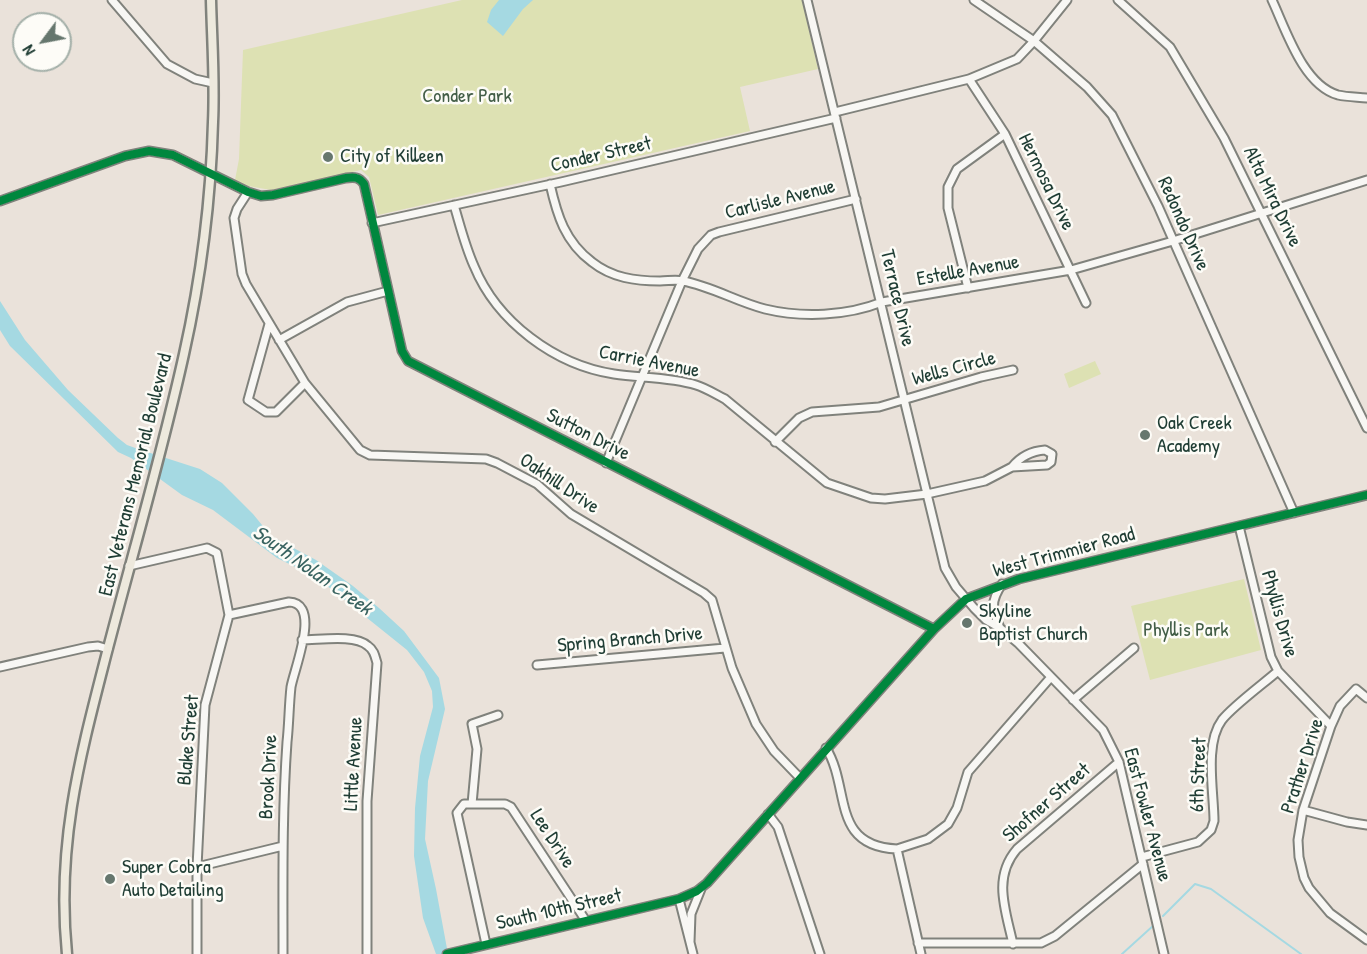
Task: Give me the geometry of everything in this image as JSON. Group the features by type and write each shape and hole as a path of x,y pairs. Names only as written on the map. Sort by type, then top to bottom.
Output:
{"main road":[{"name":"East Veterans Memorial Boulevard","path":"67,954 63,899 69,819 87,729 164,437 199,277 210,174 213,83 211,0"}],"street":[{"path":"112,0 167,64 195,80 213,83"},
{"name":"Terrace Drive","path":"807,0 945,568 966,599"},
{"name":"Redondo Drive","path":"974,0 1034,41 1087,87 1112,115 1158,206 1294,513"},
{"name":"Conder Street","path":"372,223 550,184 835,115 969,79 1017,59 1067,0"},
{"name":"Alta Mira Drive","path":"1118,0 1170,47 1224,138 1367,428"},
{"path":"1272,0 1307,72 1320,86 1338,94 1367,98"},
{"name":"Hermosa Drive","path":"969,79 1005,134 1086,303"},
{"path":"968,288 948,208 948,187 957,169 1005,134"},
{"path":"0,201 137,152 161,152 173,155 248,192"},
{"name":"Sutton Drive","path":"248,192 273,195 346,178 360,179 364,184 402,351 408,361 933,629"},
{"name":"Estelle Avenue","path":"550,184 557,216 564,231 592,263 611,274 630,280 682,280 765,309 798,313 866,309 882,302 1071,270 1173,241 1367,180"},
{"name":"Oakhill Drive","path":"248,192 234,218 242,274 246,284 305,383 360,450 365,453 486,459 498,463 537,484 571,514 704,593 712,600 725,648 743,697 761,732 774,751 800,778"},
{"name":"Carlisle Avenue","path":"606,463 682,280 698,249 711,235 856,199"},
{"name":"Carrie Avenue","path":"454,205 474,267 487,290 516,325 549,350 583,366 604,372 698,386 725,399 827,483 871,498 885,499 927,494 984,481 1012,467 1047,465 1051,462 1052,454 1045,450 1032,453 1017,461 1012,467"},
{"path":"279,340 347,302 387,291"},
{"path":"269,324 248,400 266,412 276,412 305,383"},
{"name":"Wells Circle","path":"775,442 799,418 812,412 858,410 904,400 1012,370"},
{"name":"West Trimmier Road","path":"679,899 702,887 933,629 966,599 1002,584 1367,495"},
{"name":"Phyllis Drive","path":"1239,526 1271,657 1278,671 1331,726"},
{"name":"Blake Street","path":"129,566 207,548 217,553 229,615 205,705 197,867 197,954"},
{"path":"1000,628 993,612 993,604 994,597 1002,584"},
{"name":"East Fowler Avenue","path":"966,599 986,620 1018,643 1103,730 1119,762 1164,954"},
{"name":"Brook Drive","path":"229,615 295,602 300,605 305,616 306,628 291,687 283,802 283,954"},
{"name":"Little Avenue","path":"302,640 344,638 360,641 368,645 377,663 367,801 368,954"},
{"path":"0,667 88,647 98,646 108,650"},
{"name":"Spring Branch Drive","path":"537,665 725,648"},
{"path":"1073,700 1134,648"},
{"name":"6th Street","path":"1142,861 1198,842 1211,830 1214,821 1212,757 1216,730 1223,718 1278,671"},
{"path":"826,748 834,765 848,822 854,831 866,842 888,849 897,849 928,839 948,824 957,808 968,772 1051,677"},
{"name":"Prather Drive","path":"1367,698 1356,689 1340,706 1303,810 1298,840 1304,878 1310,888 1330,913 1367,940"},
{"path":"486,944 457,813 464,804 472,804 477,749 472,724 498,715"},
{"name":"Shofner Street","path":"1013,944 1001,889 1002,878 1010,857 1119,762"},
{"name":"Lee Drive","path":"472,804 504,804 511,807 586,921"},
{"path":"1303,810 1367,825"},
{"path":"768,814 778,827 820,954"},
{"path":"197,867 283,846"},
{"path":"897,849 921,954"},
{"path":"918,943 1034,944 1047,940 1142,861"},
{"path":"690,942 691,914 702,887"},
{"path":"679,899 693,954"},
{"name":"South 10th Street","path":"447,954 679,899"}],"green space":[{"name":"Conder Park","path":"462,0 802,0 818,69 740,87 750,131 378,215 369,177 361,170 271,190 248,186 235,180 239,159 243,50"},
{"path":"1095,361 1101,374 1069,388 1064,374"},
{"name":"Phyllis Park","path":"1244,579 1261,650 1150,680 1131,606"}],"water":[{"path":"499,0 533,0 523,9 503,36 487,22 491,10"},
{"name":"South Nolan Creek","path":"0,301 25,340 68,390 118,438 127,445 200,469 222,483 271,536 316,560 379,608 404,631 439,678 445,709 428,781 425,839 448,954 436,954 423,918 414,856 415,808 420,756 433,707 432,691 424,672 407,650 316,577 277,558 213,510 182,495 131,458 118,452 10,346 0,330"}],"waterway":[{"path":"1163,916 1195,884 1211,889 1301,954"},
{"path":"1122,954 1154,925"}],"cycle path":[{"path":"0,201 125,156 149,151 173,155 248,192 261,196 346,178 358,179 364,184 402,351 408,361 934,629"},
{"path":"447,954 679,899 697,891 707,883 934,629 966,599 1019,579 1367,495"}],"place":[{"name":"City of Killeen","path":"328,157"},
{"name":"Oak Creek Academy","path":"1145,435"},
{"name":"Skyline Baptist Church","path":"967,623"},
{"name":"Super Cobra Auto Detailing","path":"110,879"}]}
